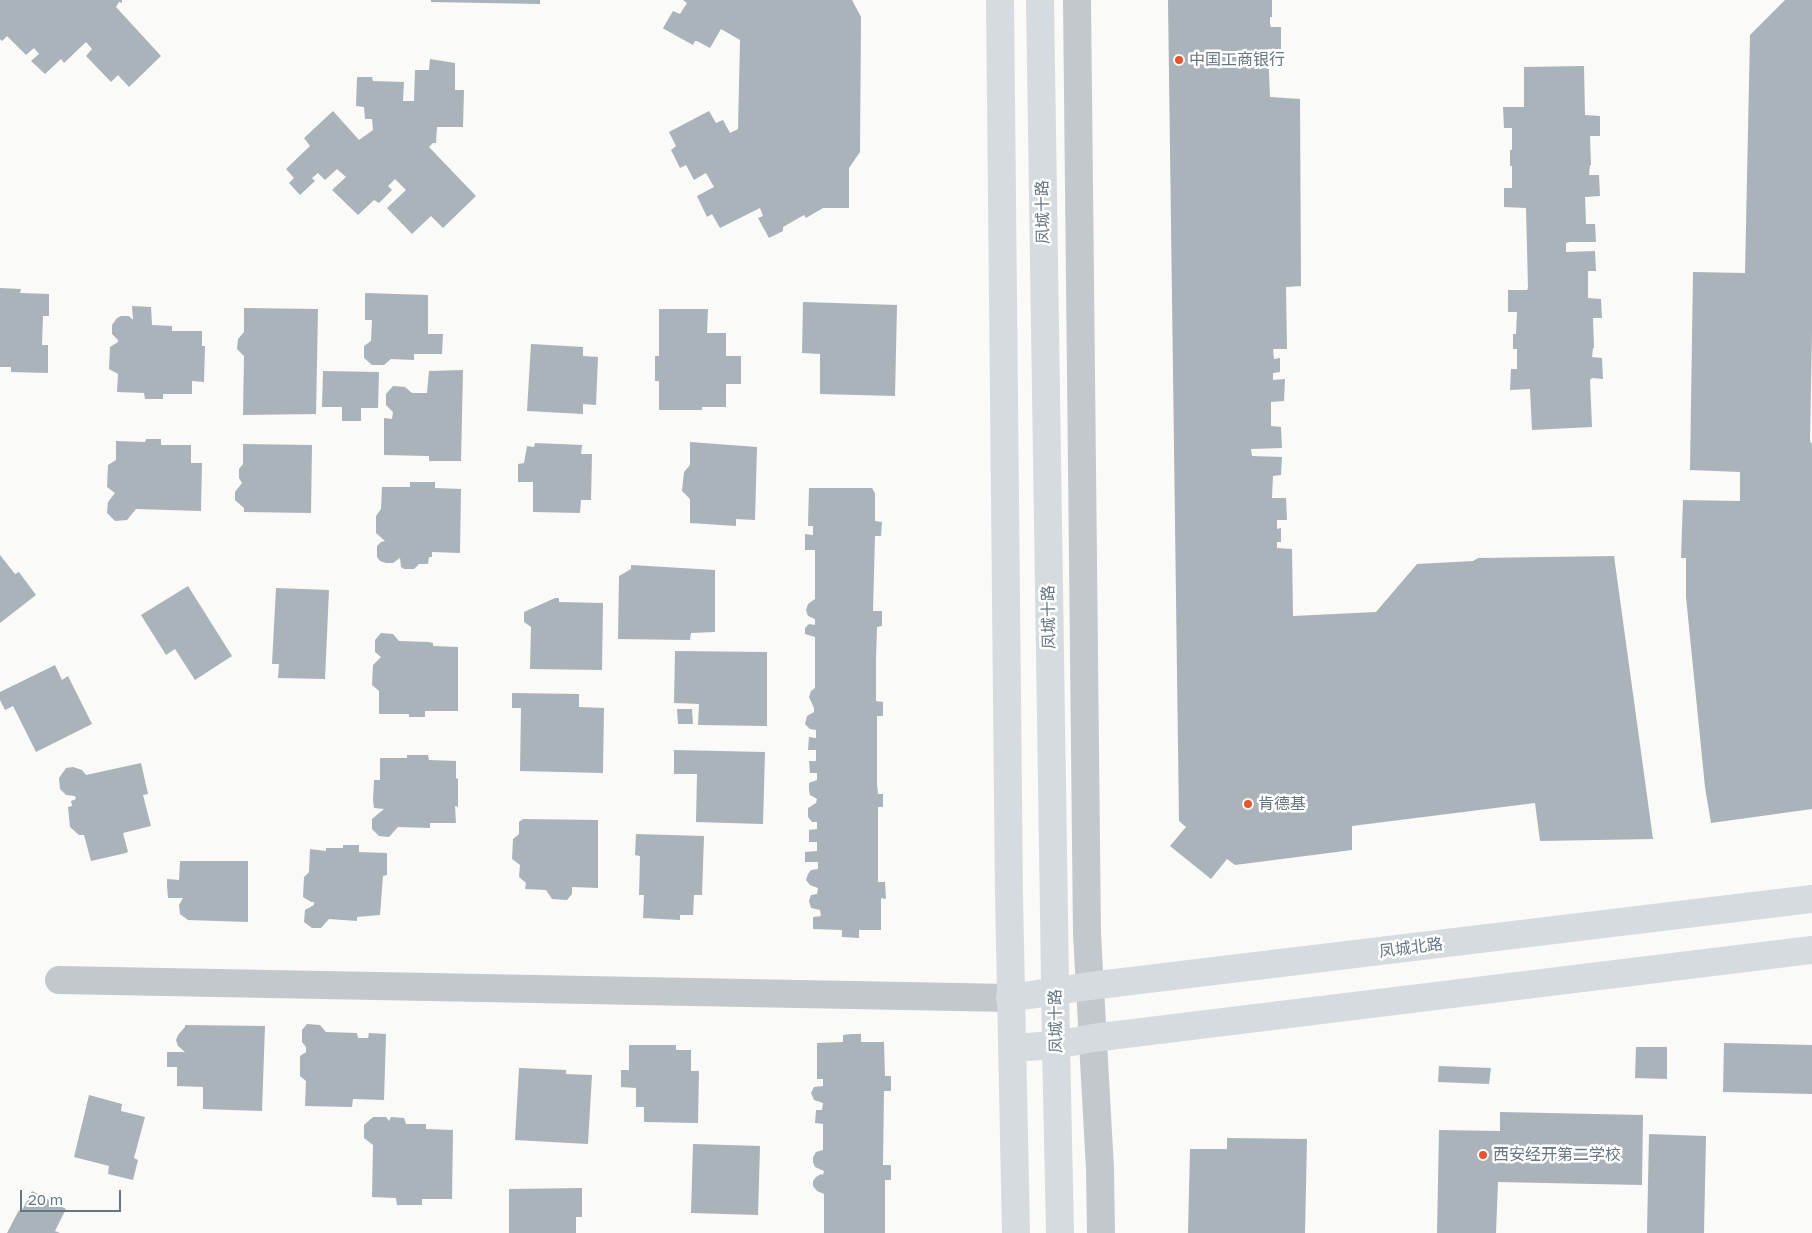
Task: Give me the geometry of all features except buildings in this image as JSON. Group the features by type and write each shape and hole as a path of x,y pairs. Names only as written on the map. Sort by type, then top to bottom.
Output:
{"main road":[{"path":"1000,0 1010,998 1016,1233"},
{"name":"凤城十路","path":"1040,0 1060,1233"},
{"name":"凤城北路","path":"1010,998 1090,986 1812,899"},
{"path":"1012,1048 1056,1045 1093,1038 1812,950"}],"street":[{"path":"1077,0 1086,899 1100,1169 1101,1233"},
{"path":"59,980 1010,998"}],"place":[{"name":"中国工商银行","path":"1179,60"},
{"name":"肯德基","path":"1248,804"},
{"name":"西安经开第二学校","path":"1483,1155"}]}
